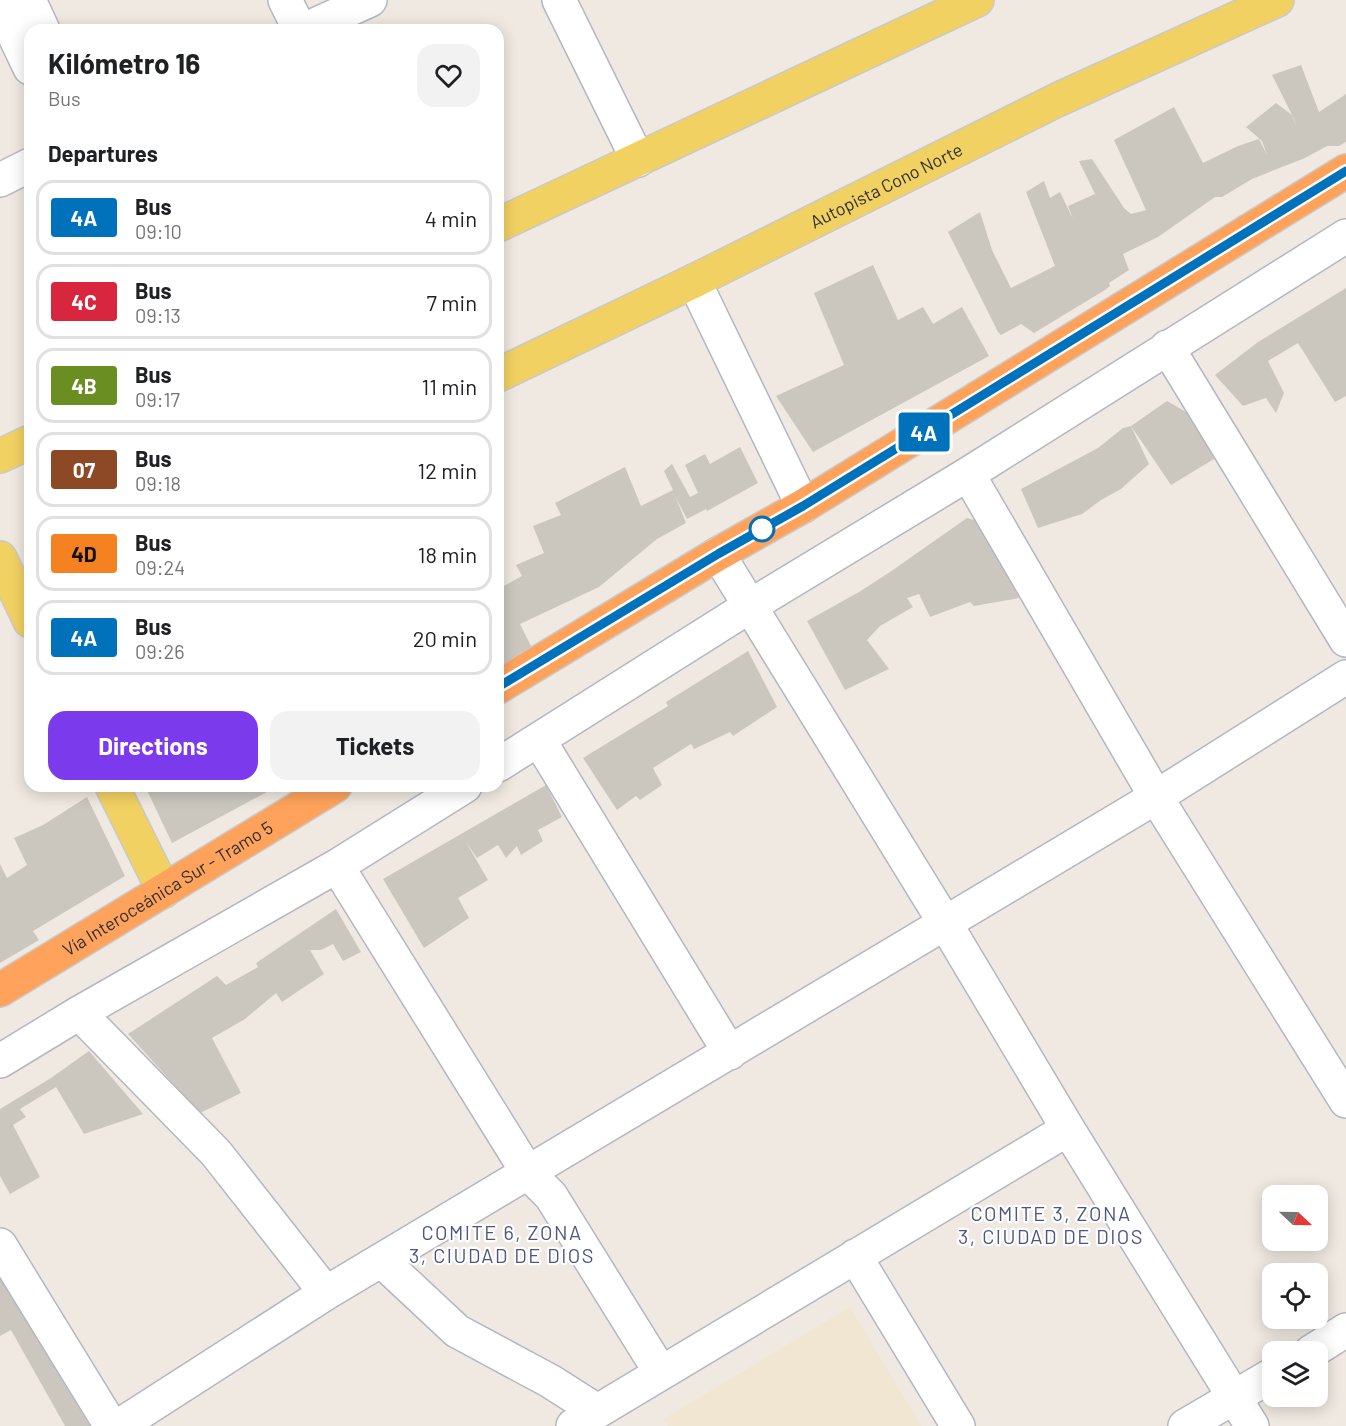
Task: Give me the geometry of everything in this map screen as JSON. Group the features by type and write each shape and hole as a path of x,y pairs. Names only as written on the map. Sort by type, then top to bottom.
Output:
{"highway":[{"path":"504,683 718,554 803,506 1346,171"},
{"name":"Vía Interoceánica Sur - Tramo 5","path":"0,990 325,792"}],"main road":[{"path":"504,222 976,0"},
{"name":"Autopista Cono Norte","path":"504,372 694,281 1057,100 1277,0"},
{"path":"0,456 24,445"},
{"path":"0,558 21,612"},
{"path":"115,792 164,891"}],"street":[{"path":"29,0 40,24"},
{"path":"285,0 297,24"},
{"path":"317,24 370,0"},
{"path":"559,0 638,160"},
{"path":"0,5 24,55"},
{"path":"0,180 24,168"},
{"path":"504,761 750,606 968,474 1346,236"},
{"path":"694,281 803,506"},
{"path":"1167,347 1346,640"},
{"path":"968,474 1156,797 1346,1101"},
{"path":"718,554 945,923 1068,1129 1252,1426"},
{"path":"119,1426 326,1293 1156,797 1346,677"},
{"path":"539,740 730,1053"},
{"path":"0,1061 79,1013 337,866 455,792"},
{"path":"337,866 528,1173 551,1196 662,1373"},
{"path":"79,1013 216,1153 326,1293"},
{"path":"381,1260 457,1331 550,1381 585,1419 1068,1129"},
{"path":"0,1245 111,1426"},
{"path":"855,1256 958,1426"},
{"path":"1328,1341 1346,1330"},
{"path":"1185,1426 1262,1381"}],"shaded area":[{"path":"850,1307 921,1426 668,1426 664,1419"}],"building":[{"path":"1301,65 1319,112 1346,94 1346,142 1339,146 1327,146 1305,158 1252,179 1222,197 1215,197 1158,237 1123,254 1129,270 1109,283 1110,286 1105,290 1034,333 1021,324 1001,335 998,332 948,232 980,212 992,250 1011,288 1055,266 1026,192 1044,181 1050,198 1060,192 1073,219 1068,206 1095,194 1079,161 1092,159 1124,208 1131,214 1146,210 1114,140 1174,107 1203,163 1238,146 1259,139 1267,155 1262,141 1246,127 1276,103 1292,115 1272,75"},
{"path":"873,265 898,320 923,307 933,324 962,307 989,356 813,452 776,396 844,365 814,293"},
{"path":"1346,288 1346,396 1335,402 1298,343 1268,361 1284,393 1276,413 1266,398 1243,406 1215,375 1258,342"},
{"path":"1167,401 1193,416 1214,459 1171,485 1131,426"},
{"path":"1131,426 1149,464 1121,489 1082,514 1038,528 1021,489 1098,448 1123,428"},
{"path":"740,447 758,483 707,511 706,509 687,519 676,498 686,523 657,539 599,587 520,624 538,660 504,678 504,586 522,576 516,565 544,553 533,526 561,515 555,503 625,467 641,506 673,490 664,471 672,464 690,497 698,493 685,465 705,454 710,464"},
{"path":"967,518 981,522 1019,598 974,606 970,602 930,617 919,594 907,598 913,607 880,626 867,640 889,669 845,690 807,621 859,592"},
{"path":"748,651 777,707 733,736 730,732 694,749 691,744 653,768 662,785 640,800 636,796 617,810 583,758 668,706 666,702"},
{"path":"546,785 562,817 538,830 543,841 521,855 517,846 506,858 498,845 477,858 466,842 488,880 458,898 469,918 424,948 383,879"},
{"path":"148,792 267,792 172,843"},
{"path":"87,797 125,876 33,931 39,940 0,963 0,864 7,878 27,865 14,838 43,825"},
{"path":"336,909 361,952 343,961 333,944 321,950 310,950 324,974 282,1002 276,993 245,1019 212,1038 241,1093 200,1113 128,1034 217,976 226,985 258,967 256,963"},
{"path":"89,1051 143,1114 84,1134 56,1087 20,1109 26,1117 13,1125 40,1177 10,1194 0,1176 0,1109 51,1078"},
{"path":"0,1278 90,1426 65,1426 11,1330 0,1336"}],"bus line":[{"name":"4A","path":"504,683 718,554 803,506 1346,171"}],"district":[{"name":"COMITE 3, ZONA 3, CIUDAD DE DIOS","path":"1051,1224"},
{"name":"COMITE 6, ZONA 3, CIUDAD DE DIOS","path":"502,1244"}]}
